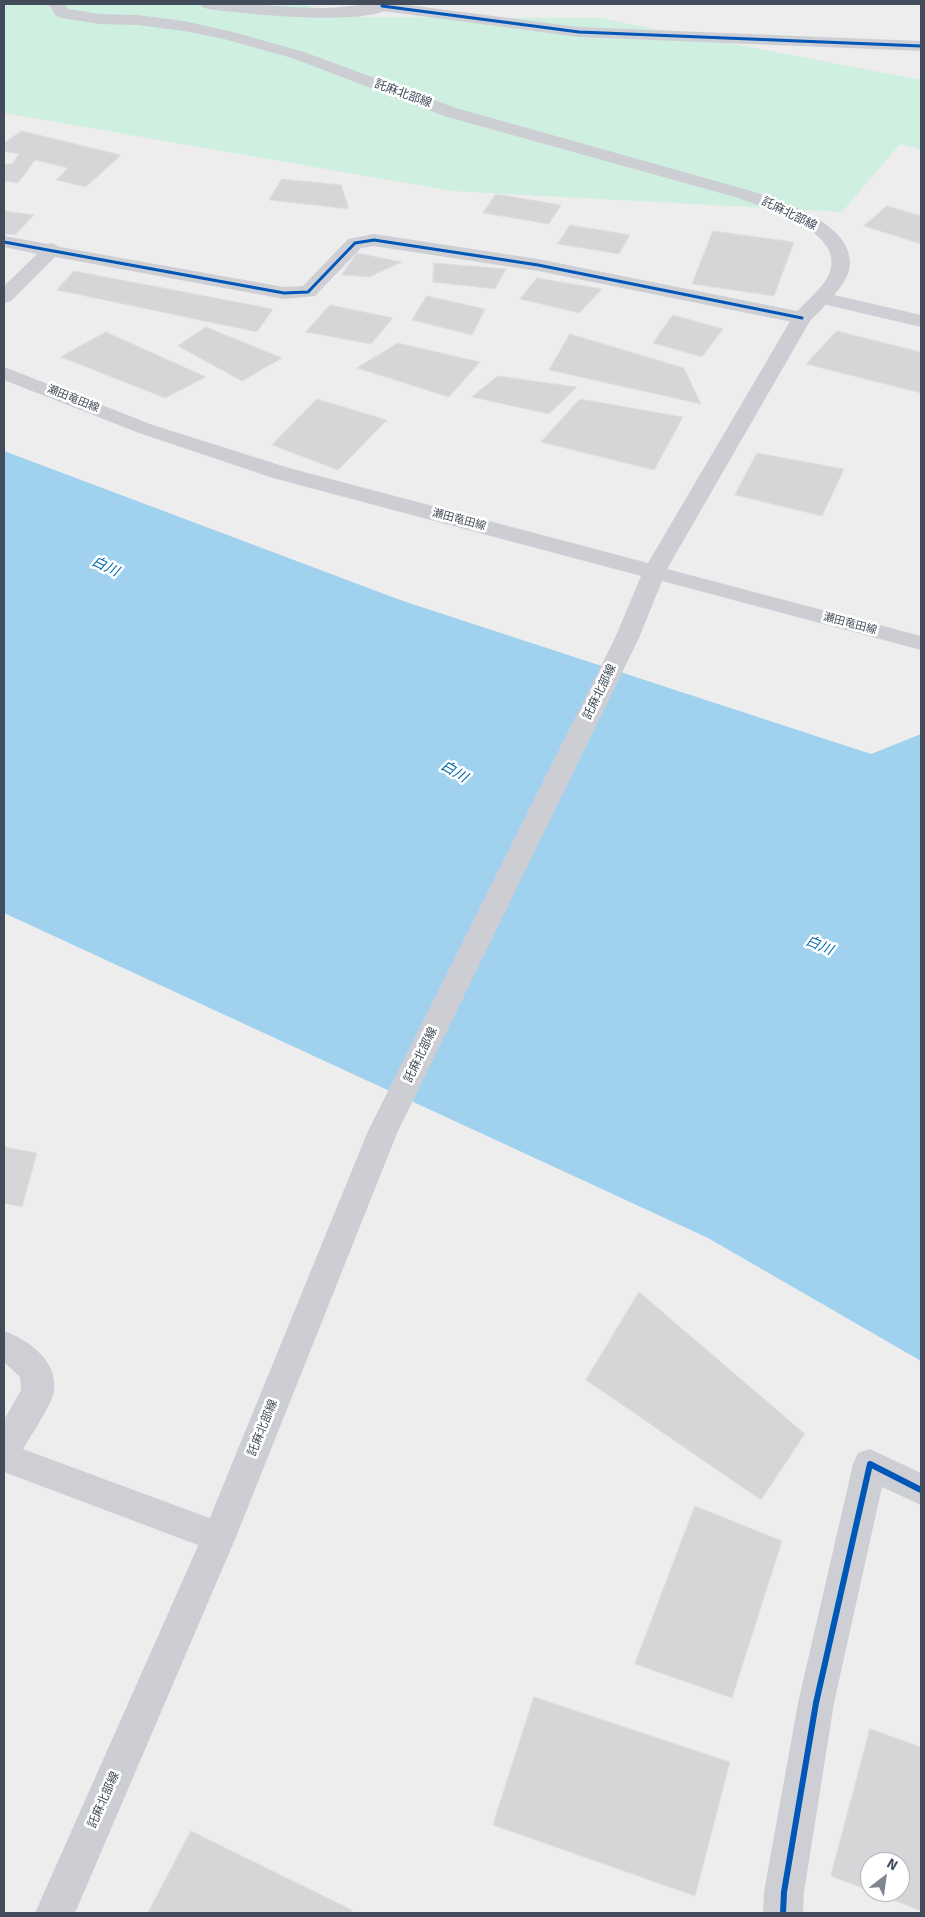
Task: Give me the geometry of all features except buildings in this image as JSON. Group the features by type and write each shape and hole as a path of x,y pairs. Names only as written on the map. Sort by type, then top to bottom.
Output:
{"main road":[{"name":"託麻北部線","path":"55,1913 219,1536 383,1131 627,638 654,572 802,318 833,283 841,267 840,254 835,242 822,230 805,219 767,202 728,189 450,112 298,55 227,35 175,24 137,20 99,20 62,12 57,4"},
{"path":"208,4 343,12 385,5"},
{"name":"瀬田竜田線","path":"4,373 146,428 281,474 921,643"}],"street":[{"path":"385,5 579,32 921,46"},
{"path":"4,242 52,249 284,293 308,292 355,243 374,240 538,264 802,318"},
{"path":"4,297 52,249"},
{"path":"820,298 921,321"},
{"path":"4,1345 20,1356 36,1372 38,1392 4,1450"},
{"path":"4,1457 219,1536"},
{"path":"783,1913 784,1892 816,1703 870,1464 921,1490"}],"green space":[{"path":"4,4 298,4 364,17 599,18 921,80 921,150 900,144 842,212 452,191 4,113"}],"water":[{"name":"白川","path":"4,451 403,601 871,754 921,734 921,1361 708,1238 4,913"}],"cycle path":[{"path":"382,6 579,32 921,46"},
{"path":"4,242 284,293 308,292 355,243 374,240 538,265 802,318"},
{"path":"783,1913 784,1892 816,1703 870,1464 921,1490"}]}
